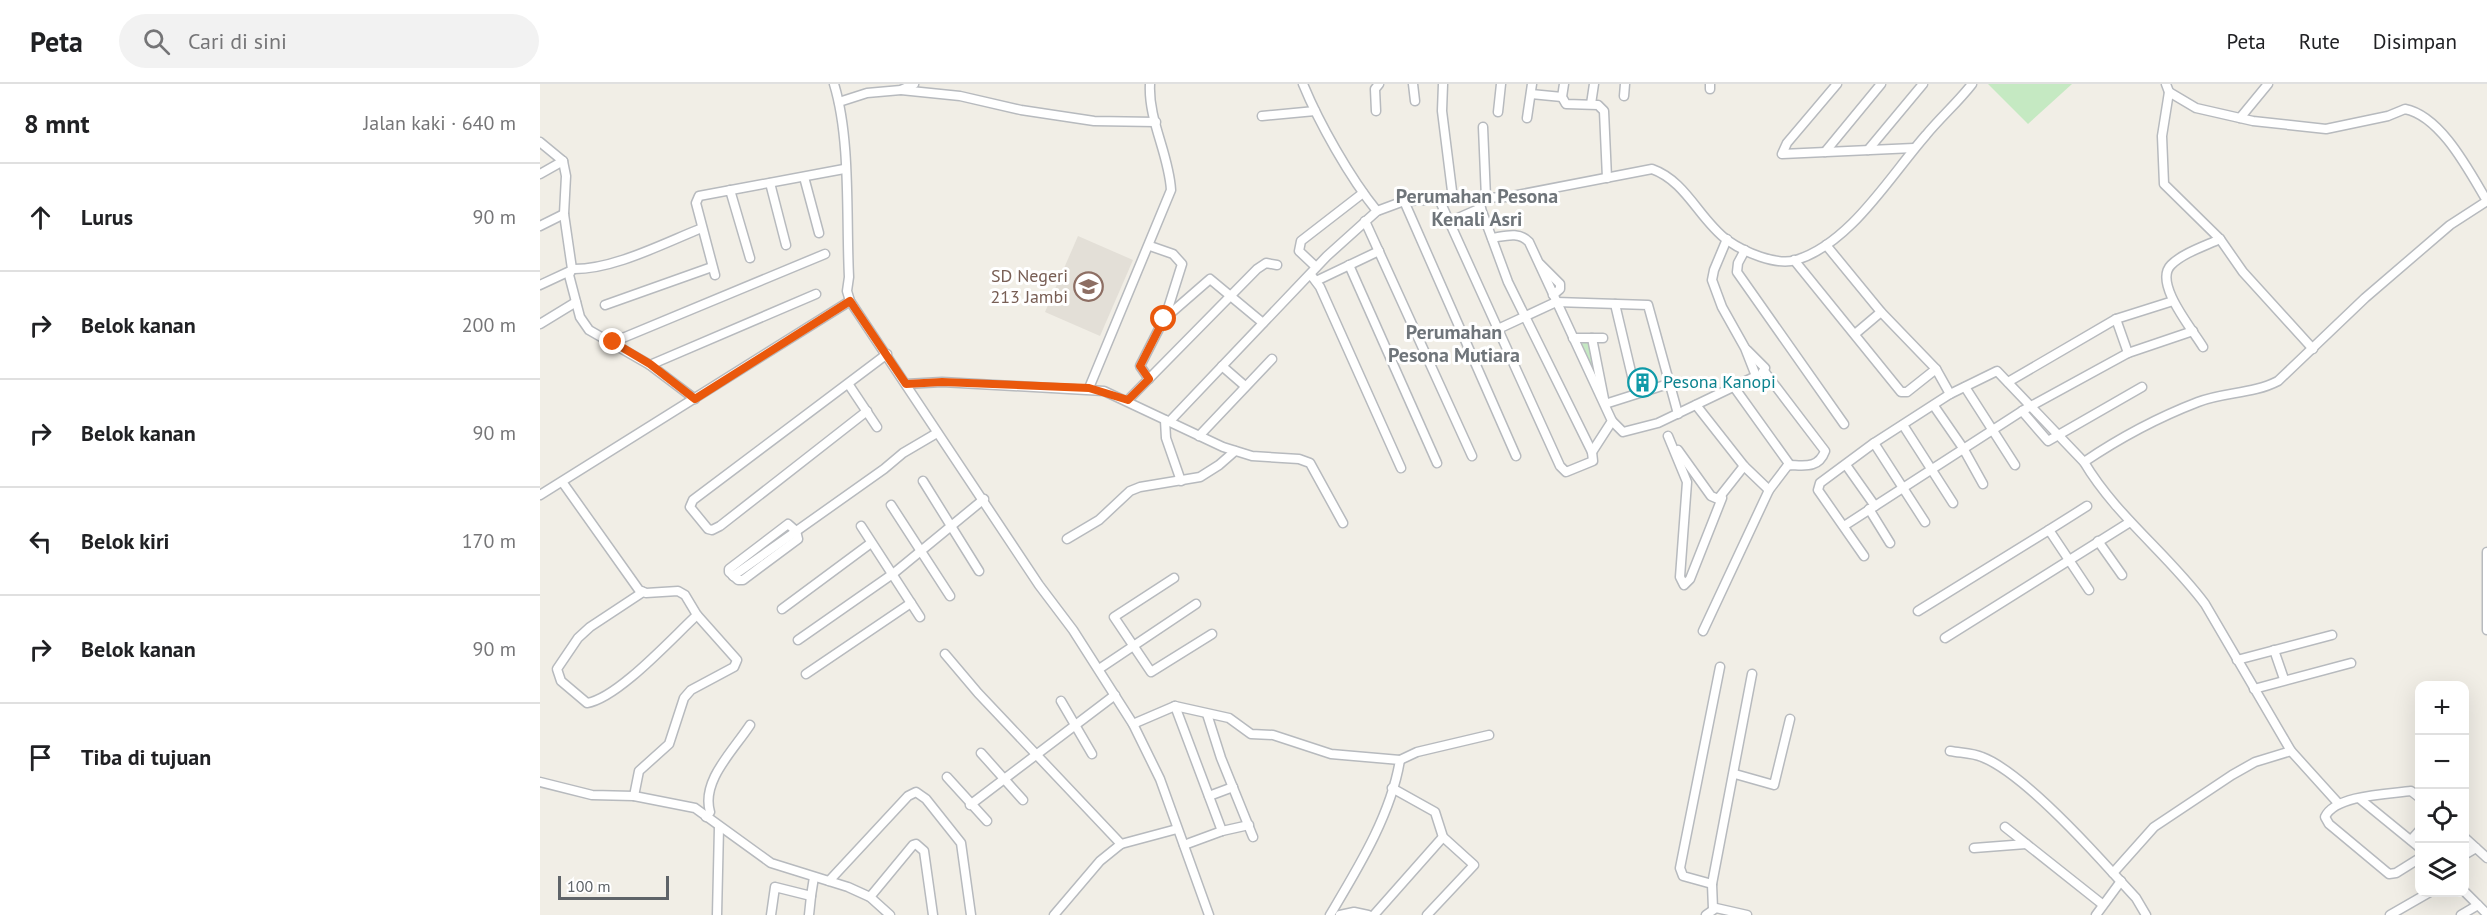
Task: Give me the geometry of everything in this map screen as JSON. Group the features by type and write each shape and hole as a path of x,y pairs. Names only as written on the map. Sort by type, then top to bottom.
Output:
{"street":[{"path":"834,84 839,102 849,277 847,291 850,301 887,354 936,433 984,499 1039,585 1099,669 1133,724 1160,779 1209,915"},
{"path":"901,90 914,84"},
{"path":"1089,388 1150,246 1171,190 1170,175 1149,98 1150,84"},
{"path":"1303,84 1315,111 1363,194 1377,211"},
{"path":"1376,111 1375,89 1379,84"},
{"path":"1413,84 1415,101"},
{"path":"1443,84 1442,111 1453,199"},
{"path":"1498,112 1501,84"},
{"path":"1527,118 1532,84"},
{"path":"1564,84 1562,97 1566,104 1602,106 1607,178"},
{"path":"1591,104 1594,84"},
{"path":"1624,96 1625,84"},
{"path":"1837,84 1787,143 1782,154 1914,148"},
{"path":"1825,152 1881,84"},
{"path":"1868,150 1923,84"},
{"path":"1401,468 1314,278 1316,267 1377,211 1404,201 1507,197 1652,169 1659,171 1678,186 1727,239 1745,250 1782,261 1794,260 1826,245 1850,225 1914,148 1972,84"},
{"path":"2240,118 2268,84"},
{"path":"2084,462 2106,447 2198,402 2266,387 2291,370 2313,349 2373,290 2451,225 2487,201 2462,161 2437,129 2415,111 2404,109 2388,116 2326,129 2240,118 2196,108 2168,88 2162,136 2164,184 2220,238 2243,272 2313,349"},
{"path":"839,102 867,93 901,90 960,96 1021,110 1094,121 1156,122"},
{"path":"1531,94 1562,97"},
{"path":"1262,116 1315,111"},
{"path":"1439,199 1562,470 1566,472 1590,464 1594,457 1592,452 1525,315 1481,208 1483,128"},
{"path":"540,142 563,161 566,176 564,214 571,270 569,275 580,317 590,330 650,364 695,399"},
{"path":"540,174 563,161"},
{"path":"605,305 714,271 696,203 699,196 844,170"},
{"path":"804,177 819,233"},
{"path":"770,183 786,245"},
{"path":"730,190 750,258"},
{"path":"1316,267 1299,251 1301,241 1363,194"},
{"path":"1404,201 1516,456"},
{"path":"1449,222 1481,208"},
{"path":"540,226 564,214"},
{"path":"1365,221 1472,456"},
{"path":"541,281 571,270 584,269 633,255 702,228"},
{"path":"1492,238 1512,234 1524,237 1538,261 1560,284 1560,289 1554,298 1498,329"},
{"path":"2203,347 2166,287 2168,269 2173,263 2220,238"},
{"path":"1727,239 1712,280 1722,307 1760,374 1825,451 1820,460 1804,468 1790,465 1734,387"},
{"path":"1826,245 1881,312 1936,369 1950,394"},
{"path":"1149,379 1140,366 1164,319 1182,264 1173,254 1150,246"},
{"path":"1745,250 1738,263 1737,272 1844,424"},
{"path":"1181,481 1166,438 1167,421 1263,322 1314,278 1379,251"},
{"path":"613,342 825,254"},
{"path":"1794,260 1901,392 1907,392 1936,369"},
{"path":"1128,400 1266,262 1277,265"},
{"path":"1349,265 1437,463"},
{"path":"1164,319 1209,279 1232,295 1263,322"},
{"path":"650,364 816,294"},
{"path":"1554,298 1612,421 1623,432 1658,423 1760,374"},
{"path":"1554,298 1649,306 1668,384 1678,414"},
{"path":"540,495 563,483 850,301"},
{"path":"2008,382 2116,319 2173,301"},
{"path":"540,324 576,302"},
{"path":"1615,304 1636,393"},
{"path":"1855,334 1881,312"},
{"path":"2116,319 2128,353"},
{"path":"1844,526 2026,409 2128,353 2193,331"},
{"path":"1573,338 1603,338"},
{"path":"1592,338 1605,404"},
{"path":"867,411 720,526 712,530 708,529 690,507 693,500 849,385 887,354"},
{"path":"1199,436 1272,359"},
{"path":"1222,366 1245,386"},
{"path":"1864,556 1818,490 1820,483 1874,443 1950,394 1997,371 2008,382 2046,440 2059,436 2142,387"},
{"path":"906,384 942,382 1089,388 1128,400 1167,421 1235,451 1252,456 1299,459 1310,463 1343,523"},
{"path":"1605,404 1668,384"},
{"path":"849,385 877,427"},
{"path":"1965,387 2015,465"},
{"path":"1696,405 1744,466 1769,490"},
{"path":"1934,406 1963,448 1983,484"},
{"path":"1592,452 1612,421"},
{"path":"1658,423 1711,496 1722,498"},
{"path":"1903,425 1953,503"},
{"path":"733,576 884,469 903,453 936,433"},
{"path":"1668,436 1687,482 1680,577 1684,585 1690,579 1722,498 1744,466"},
{"path":"2059,436 2084,462 2094,479 2130,522 2188,582 2291,751 2338,803"},
{"path":"1874,443 1925,522"},
{"path":"1067,539 1099,520 1130,491 1140,487 1200,477 1235,451"},
{"path":"1703,631 1769,490 1790,465"},
{"path":"1846,465 1872,507 1890,543"},
{"path":"923,481 979,571"},
{"path":"563,483 643,592"},
{"path":"798,640 894,573 984,499"},
{"path":"891,505 950,596"},
{"path":"1918,611 2087,506"},
{"path":"1945,638 2130,522"},
{"path":"861,526 894,573 920,617"},
{"path":"2049,530 2089,590"},
{"path":"2098,541 2121,575"},
{"path":"782,609 872,543"},
{"path":"2487,552 2487,630"},
{"path":"1174,578 1114,617 1151,672 1212,634"},
{"path":"634,796 639,771 669,744 684,698 691,690 734,667 737,660 697,615 682,592 643,592 590,627 578,639 557,669 561,681 587,703 599,701 640,668 697,615"},
{"path":"806,675 911,603"},
{"path":"1099,669 1196,604"},
{"path":"2237,660 2332,635"},
{"path":"2274,651 2283,679"},
{"path":"945,654 1121,844"},
{"path":"2254,689 2283,679 2351,663"},
{"path":"1712,884 1683,876 1680,868 1720,667"},
{"path":"1747,915 1710,912 1712,884 1735,774 1752,674"},
{"path":"969,803 1029,757 1037,755 1115,695"},
{"path":"1061,701 1092,754"},
{"path":"1133,724 1175,706 1229,718 1251,734 1273,735 1331,754 1400,760 1417,752 1489,735"},
{"path":"1175,706 1222,831"},
{"path":"1208,714 1253,837"},
{"path":"1735,774 1774,785 1790,719"},
{"path":"706,817 710,812 707,800 708,787 750,725"},
{"path":"1950,751 1981,756 1997,765 2039,799 2121,880 2146,915"},
{"path":"2113,873 2154,827 2255,762 2291,751"},
{"path":"981,753 1023,800"},
{"path":"1330,915 1361,860 1392,788 1400,760"},
{"path":"947,777 987,821"},
{"path":"540,782 592,795 634,796 695,808 771,863 829,881 870,897 890,915"},
{"path":"1209,796 1233,787"},
{"path":"1392,788 1435,812 1443,837 1474,867 1427,915"},
{"path":"2415,794 2411,791 2338,803 2325,814 2325,820 2389,874 2396,873 2415,861"},
{"path":"829,881 908,796 916,792 926,799 961,843 971,915"},
{"path":"2360,799 2415,844"},
{"path":"1184,845 1222,831 1249,825"},
{"path":"717,915 719,827"},
{"path":"2005,827 2102,904"},
{"path":"1054,915 1100,861 1121,844 1177,829"},
{"path":"2411,840 2415,836"},
{"path":"1374,915 1443,837"},
{"path":"2469,841 2483,852"},
{"path":"870,897 916,844 924,851 933,915"},
{"path":"1974,848 2026,844"},
{"path":"809,915 814,878"},
{"path":"2096,915 2121,880"},
{"path":"771,915 775,887 811,896"},
{"path":"2469,896 2487,914"},
{"path":"2390,915 2421,897"},
{"path":"2461,915 2478,905"},
{"path":"1340,915 1354,912 1368,915"}],"shaded area":[{"name":"SD Negeri 213 Jambi","path":"1078,236 1133,260 1100,336 1045,312"}],"green space":[{"path":"1988,84 2072,84 2028,124"},
{"path":"1590,340 1599,387 1577,341"}],"place":[{"name":"SD Negeri 213 Jambi","path":"1089,286"},
{"name":"Pesona Kanopi","path":"1642,382"}],"district":[{"name":"Perumahan Pesona Kenali Asri","path":"1477,208"},
{"name":"Perumahan Pesona Mutiara","path":"1454,344"}],"route":[{"path":"613,342 650,364 695,399 850,301 906,384 942,382 1089,388 1104,391 1121,400 1128,400 1149,379 1140,370 1140,366 1164,319"}]}
